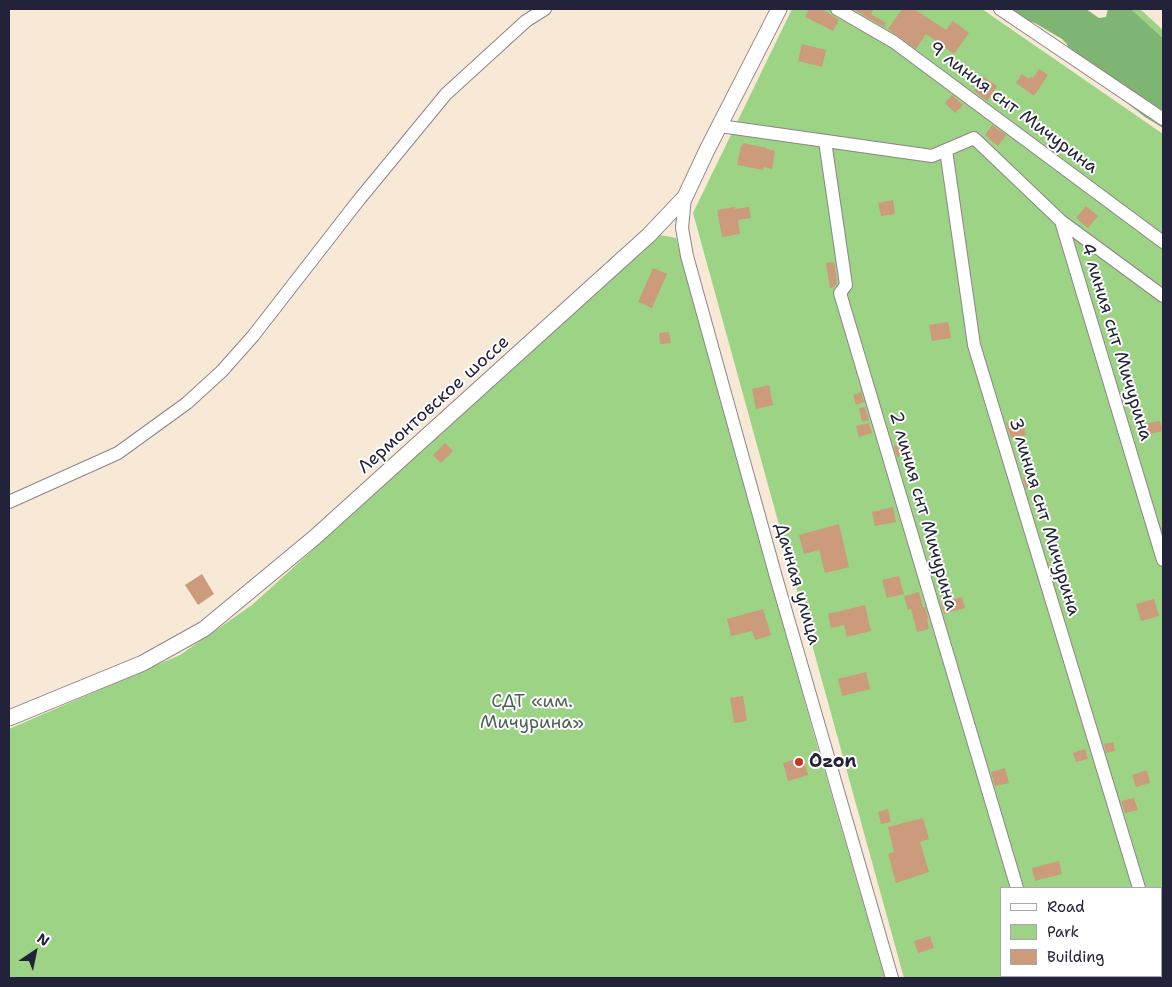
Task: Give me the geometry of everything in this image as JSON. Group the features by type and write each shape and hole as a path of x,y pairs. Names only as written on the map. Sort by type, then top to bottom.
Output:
{"street":[{"path":"9,502 118,452 187,403 222,372 253,336 346,216 446,94 526,21 545,9"},
{"name":"Лермонтовское шоссе","path":"9,718 143,663 204,629 336,519 649,235 685,197 779,9"},
{"name":"9 линия снт Мичурина","path":"837,9 894,42 1163,242"},
{"path":"1000,9 1163,120"},
{"path":"720,126 932,156 974,138 1061,221 1163,296"},
{"name":"2 линия снт Мичурина","path":"825,141 846,285 840,293 1017,887"},
{"name":"3 линия снт Мичурина","path":"946,150 974,345 1139,887"},
{"name":"Дачная улица","path":"685,197 682,228 687,256 776,577 892,978"},
{"name":"4 линия снт Мичурина","path":"1061,221 1163,560"}],"green space":[{"path":"792,9 982,9 1163,134 1163,978 904,978 693,213"},
{"path":"992,9 1086,9 1099,18 1106,17 1108,9 1131,9 1163,38 1163,128 1145,117 1078,65 1072,59 1067,44 1062,39 1035,23 1027,21 1012,25"},
{"path":"1131,9 1140,9 1163,30 1163,38"},
{"name":"СДТ «им. Мичурина»","path":"660,235 676,238 814,735 885,978 9,978 9,729 180,655 252,605"}],"building":[{"path":"809,9 822,9 839,20 833,31 805,17"},
{"path":"853,9 874,9 871,14 886,23 884,27"},
{"path":"902,9 914,9 946,30 953,21 969,33 954,54 926,34 916,49 888,29"},
{"path":"802,44 826,50 822,67 798,61"},
{"path":"1039,69 1048,75 1034,96 1016,83 1022,74 1029,79 1030,77 1033,78"},
{"path":"984,77 997,86 987,101 974,91"},
{"path":"952,95 963,105 955,113 945,103"},
{"path":"992,125 1006,135 998,146 985,135"},
{"path":"743,143 775,151 772,169 764,167 763,170 737,165"},
{"path":"893,200 895,214 881,216 878,203"},
{"path":"1086,206 1098,216 1088,228 1076,218"},
{"path":"735,207 735,209 749,207 751,218 738,220 740,234 722,237 717,210"},
{"path":"834,262 837,283 834,287 830,288 826,263"},
{"path":"653,268 667,274 652,308 638,302"},
{"path":"948,322 951,338 932,341 929,325"},
{"path":"669,332 671,343 660,344 659,333"},
{"path":"769,385 773,405 756,409 752,389"},
{"path":"861,392 864,402 856,405 853,395"},
{"path":"865,407 869,420 862,422 859,408"},
{"path":"1022,419 1026,435 1011,438 1006,423"},
{"path":"1160,421 1163,431 1146,435 1144,424"},
{"path":"869,423 872,433 859,437 856,426"},
{"path":"445,443 453,451 441,463 433,455"},
{"path":"900,445 903,455 897,457 894,446"},
{"path":"1031,477 1033,487 1026,489 1023,478"},
{"path":"893,507 896,522 875,526 872,512"},
{"path":"839,524 849,567 825,573 819,550 804,554 799,535"},
{"path":"202,574 214,594 198,605 185,585"},
{"path":"899,576 904,594 887,598 882,580"},
{"path":"919,592 928,618 929,629 917,632 911,609 908,610 904,596"},
{"path":"962,597 965,608 944,614 941,603"},
{"path":"1154,599 1159,616 1141,621 1136,604"},
{"path":"865,605 871,631 847,637 844,625 831,628 828,614"},
{"path":"763,609 771,635 755,640 752,631 731,636 727,619"},
{"path":"866,672 870,689 842,696 838,679"},
{"path":"743,696 747,721 734,723 730,698"},
{"path":"1113,742 1115,751 1106,753 1104,744"},
{"path":"1085,749 1088,759 1076,762 1073,753"},
{"path":"803,757 808,775 788,781 783,763"},
{"path":"1005,768 1009,783 995,786 991,772"},
{"path":"1147,770 1150,783 1136,787 1132,775"},
{"path":"1134,798 1138,810 1125,813 1121,801"},
{"path":"888,809 891,822 881,824 878,812"},
{"path":"923,818 929,839 920,842 929,872 896,883 888,854 894,852 888,827"},
{"path":"1059,861 1062,874 1035,881 1032,868"},
{"path":"930,936 934,948 918,953 914,941"}],"place":[{"name":"Ozon","path":"799,762"}]}
